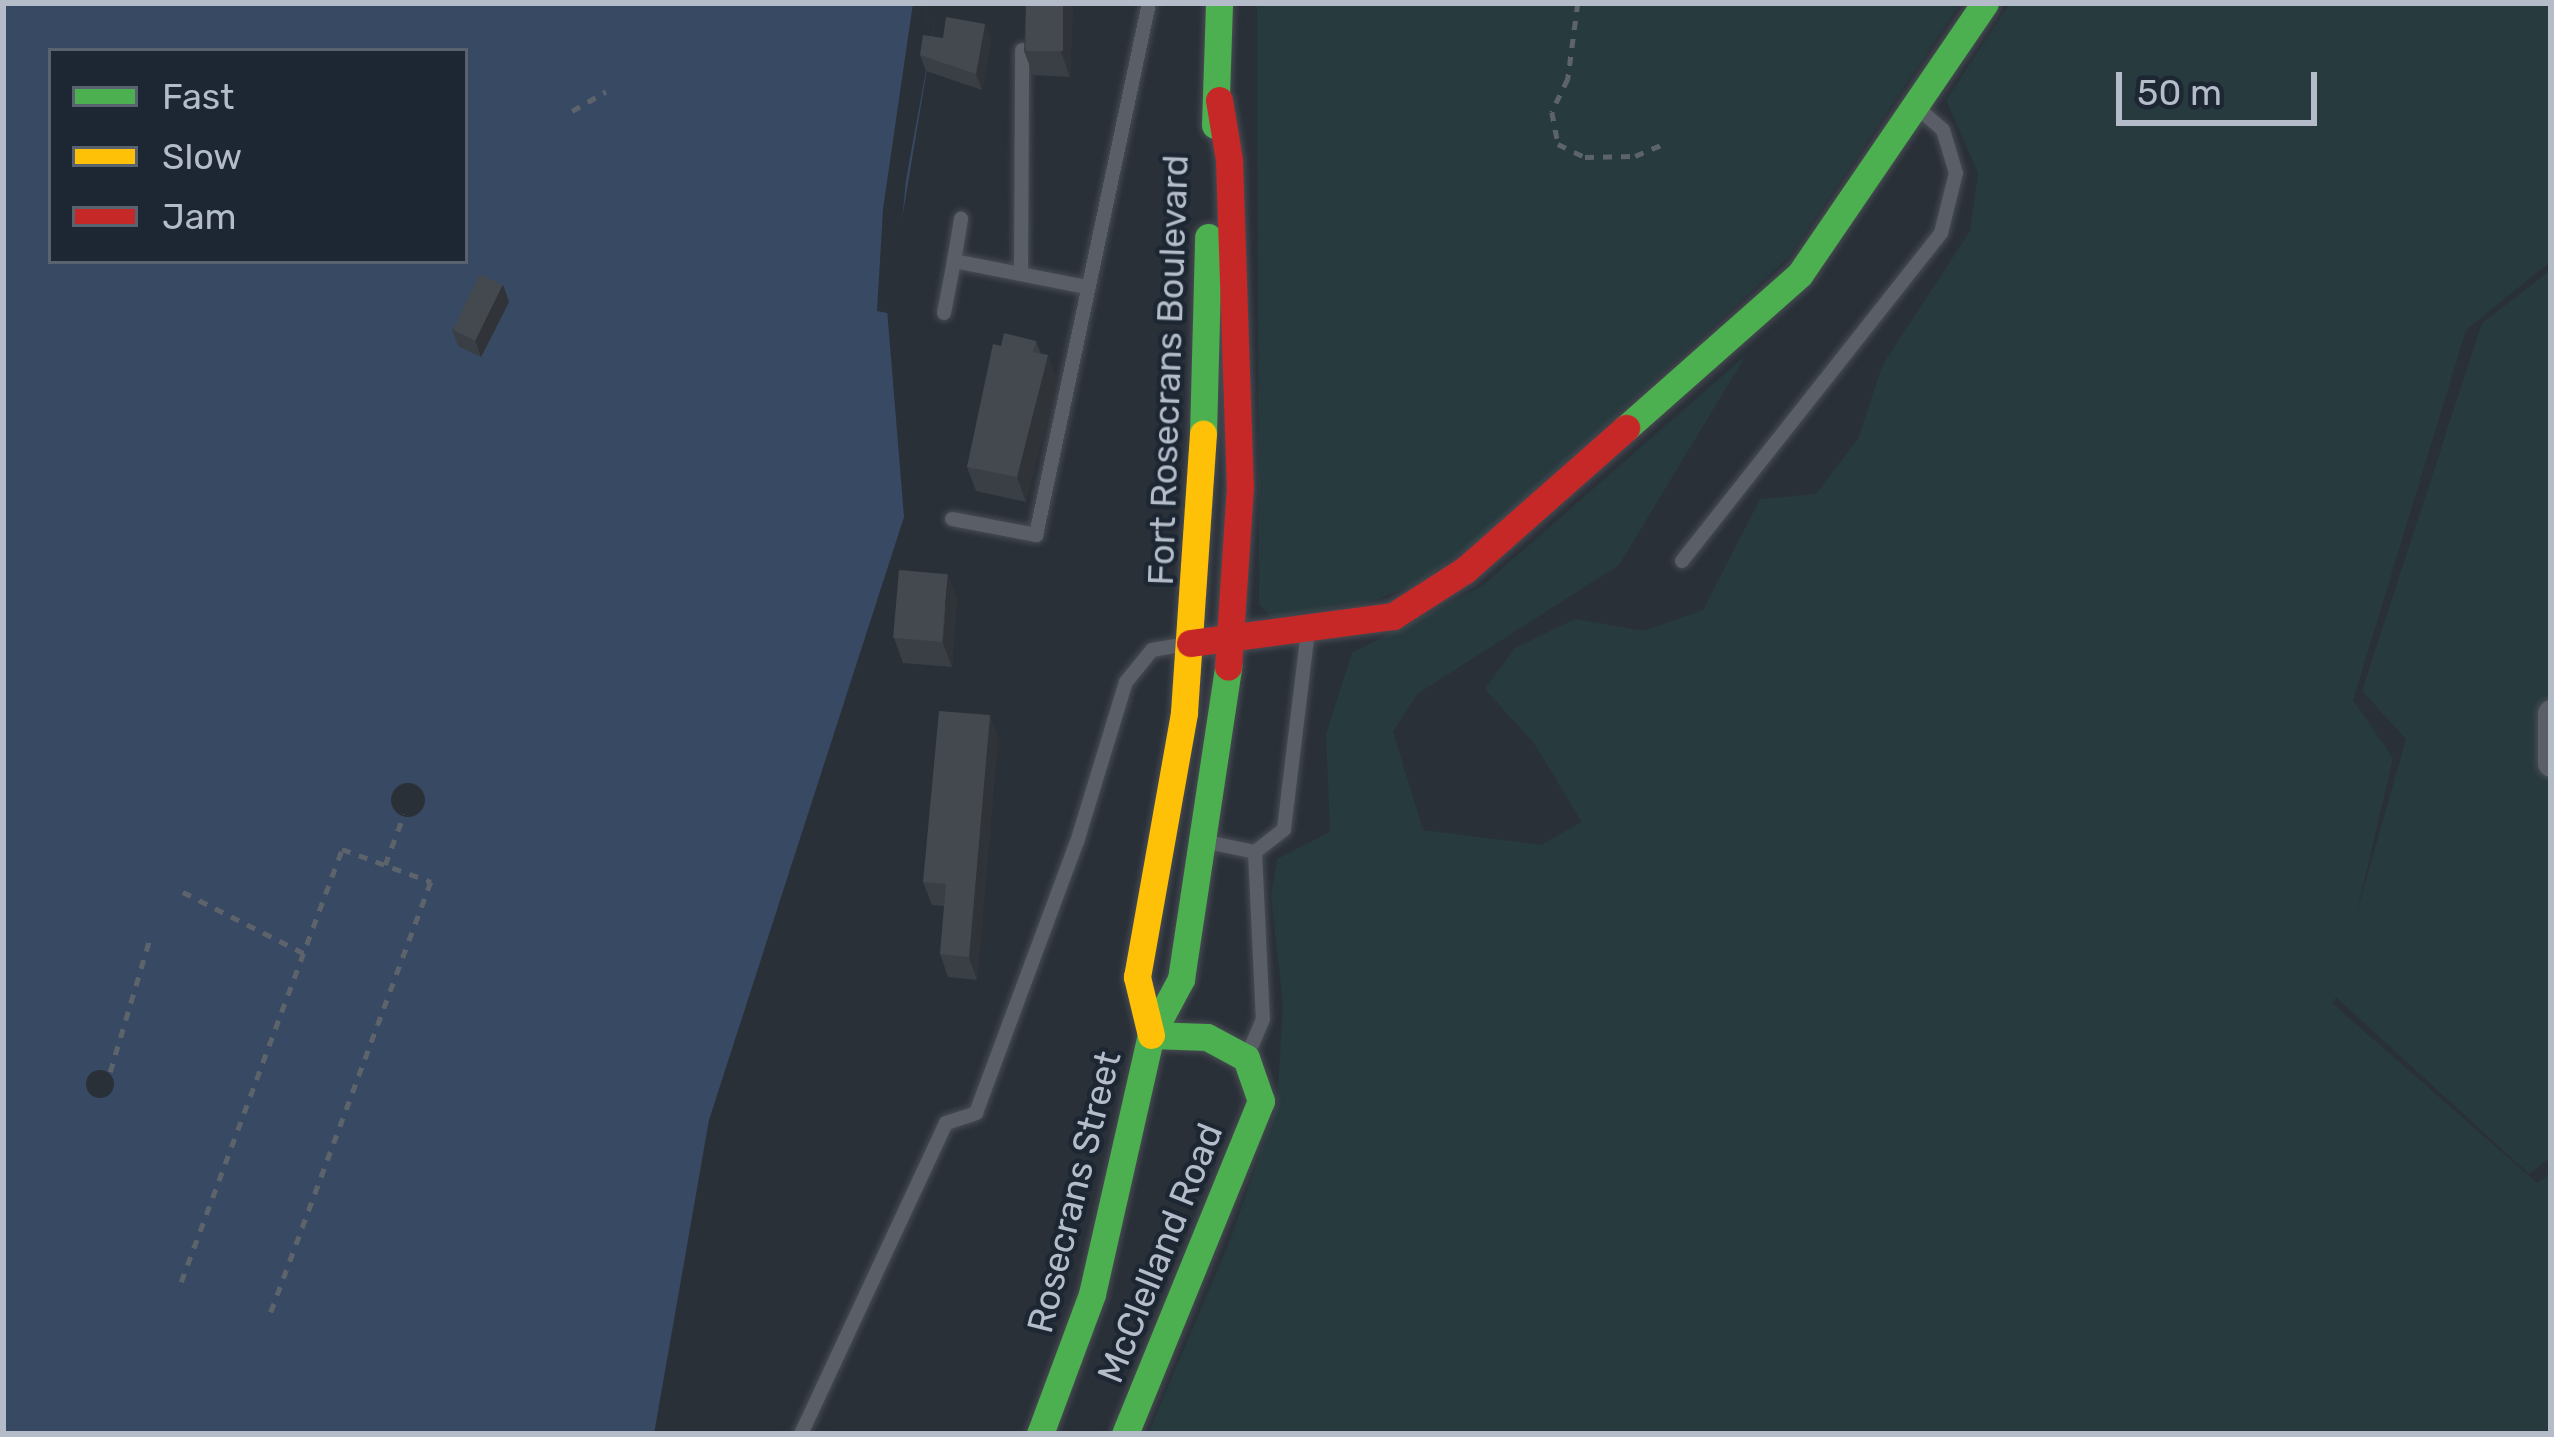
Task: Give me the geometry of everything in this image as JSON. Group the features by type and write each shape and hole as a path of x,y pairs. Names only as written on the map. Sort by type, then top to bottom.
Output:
{"street":[{"name":"Fort Rosecrans Boulevard","path":"1190,643 1220,3"},
{"path":"1190,643 1308,632 1393,616 1483,555 1800,274 1985,3"},
{"name":"Fort Rosecrans Boulevard","path":"1219,100 1229,160 1240,485 1232,642"},
{"name":"Rosecrans Street","path":"1040,1434 1091,1294 1150,1035 1180,980 1207,842 1232,642"},
{"name":"Rosecrans Street","path":"1150,1035 1137,977 1190,643"},
{"path":"2551,713 2551,764"},
{"path":"1150,1035 1208,1037 1246,1058"},
{"name":"McClelland Road","path":"1125,1434 1261,1101 1246,1058"}],"lane":[{"path":"952,519 1036,535 1149,3"},
{"path":"1021,274 1022,50"},
{"path":"1682,561 1941,232 1956,172 1943,130 1915,106"},
{"path":"944,313 961,219"},
{"path":"954,261 1087,287"},
{"path":"1255,852 1284,829 1308,632"},
{"path":"801,1434 946,1123 976,1113 1077,842 1126,682 1151,650 1190,643"},
{"path":"1207,842 1255,852"},
{"path":"1246,1058 1263,1018 1255,852"}],"path":[{"path":"1578,3 1568,80 1552,112 1558,143 1585,157 1635,156 1665,143"},
{"path":"572,111 605,91"},
{"path":"385,865 404,814"},
{"path":"181,1282 342,849 430,881 271,1314"},
{"path":"183,892 303,953"},
{"path":"110,1072 150,938"}],"green space":[{"path":"1257,3 1961,3 1789,257 1488,533 1420,582 1373,601 1271,618 1259,604"},
{"path":"2010,3 2551,3 2551,261 2466,330 2353,700 2393,758 2357,912 2406,739 2362,691 2482,323 2551,270 2551,1157 2529,1174 2336,997 2333,1004 2537,1183 2551,1173 2551,1434 1148,1434 1231,1238 1277,1104 1283,1006 1271,896 1277,859 1330,832 1326,734 1352,653 1482,586 1746,355 1619,565 1417,694 1393,732 1423,830 1541,845 1582,822 1534,743 1485,689 1515,648 1575,619 1644,631 1703,610 1760,499 1816,494 1858,439 1882,366 1970,231 1978,173 1946,100"}],"water":[{"path":"3,3 928,3 925,19 935,21 887,309 904,517 709,1120 654,1434 3,1434"}],"pier":[{"path":"913,3 928,3 925,19 935,21 906,180 893,314 877,311 883,209"},
{"path":"408,783 420,788 425,800 420,812 408,817 396,812 391,800 396,788"},
{"path":"100,1070 110,1074 114,1084 110,1094 100,1098 90,1094 86,1084 90,1074"}],"building":[{"path":"1026,3 1063,3 1063,51 1026,51"},
{"path":"946,17 985,24 976,74 920,55 923,35 943,38"},
{"path":"480,274 502,285 475,341 453,330"},
{"path":"1004,333 1036,341 1033,352 1048,355 1017,477 967,467 993,344 1001,346"},
{"path":"899,570 948,574 942,642 893,638"},
{"path":"939,711 990,715 969,957 940,954 946,884 923,882"}],"traffic: fast":[{"path":"1215,125 1219,3"},
{"path":"1626,428 1800,274 1985,3"},
{"path":"1203,434 1208,237"},
{"path":"1040,1434 1092,1294 1151,1035 1181,979 1228,667"},
{"path":"1125,1434 1261,1101 1246,1058 1207,1037 1151,1035"}],"traffic: slow":[{"path":"1151,1035 1137,977 1184,712 1203,434"}],"traffic: jam":[{"path":"1219,100 1229,160 1240,486 1228,667"},
{"path":"1190,643 1393,616 1465,570 1626,428"}]}
